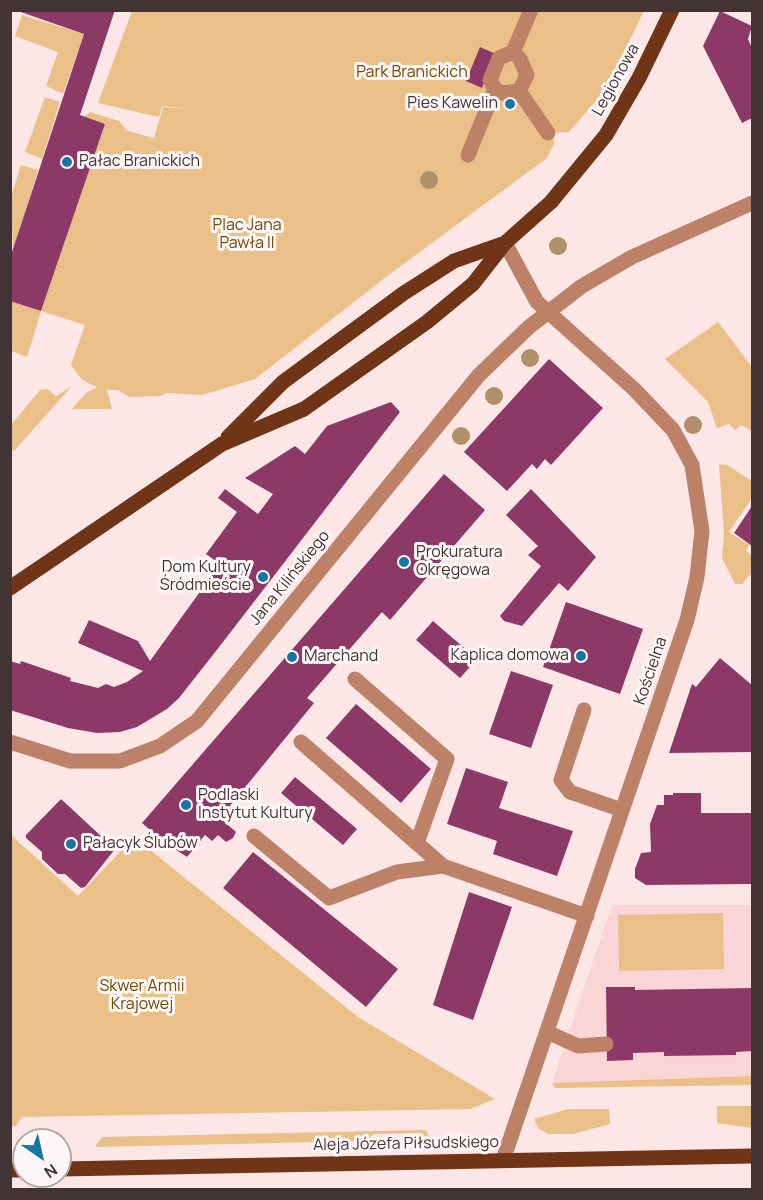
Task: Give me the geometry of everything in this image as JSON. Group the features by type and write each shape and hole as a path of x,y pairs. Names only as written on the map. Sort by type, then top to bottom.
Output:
{"main road":[{"name":"Legionowa","path":"505,243 551,202 606,135 639,78 672,10"},
{"path":"222,444 283,382 404,293 454,261 505,243"},
{"path":"10,588 222,444 304,409 427,322 472,284 505,243"},
{"name":"Aleja Józefa Piłsudskiego","path":"72,1169 753,1156"}],"street":[{"path":"519,91 502,93 495,89 490,80 499,58 513,52 531,10"},
{"path":"513,52 520,58 527,75 519,91"},
{"path":"468,155 495,89"},
{"path":"519,91 548,133"},
{"path":"547,313 582,286 632,257 753,203"},
{"name":"Kościelna","path":"503,1160 687,620 701,549 698,488 692,465 672,430 634,388 537,302 505,243"},
{"name":"Jana Kilińskiego","path":"10,742 70,761 120,761 160,746 196,721 479,375 547,313"},
{"path":"356,679 447,759 417,843"},
{"path":"584,710 561,780 570,792 622,810"},
{"path":"301,742 443,867 587,916"},
{"path":"254,836 329,898 396,872 443,867"},
{"path":"547,1032 578,1046 606,1044"}],"shaded area":[{"path":"612,905 752,905 752,1076 552,1083"}],"green space":[{"path":"132,11 644,11 615,70 596,101 569,132 549,133 555,142 547,158 390,274 255,379 202,395 167,393 161,396 129,397 118,390 107,390 112,409 72,409 86,393 97,387 82,380 71,365 85,325 41,311 105,124 84,117 90,112 119,121 128,131 154,138 163,107 189,109 162,106 159,117 98,103"},
{"path":"22,15 84,34 63,94 46,86 58,52 15,36"},
{"path":"45,97 60,102 42,159 25,152"},
{"path":"21,165 38,170 13,252 11,197"},
{"path":"11,301 41,311 27,357 11,351"},
{"path":"718,322 752,367 752,431 741,425 735,430 729,424 717,428 708,402 665,359"},
{"path":"72,386 14,451 11,450 11,425 40,390 47,389 56,396"},
{"path":"719,464 727,465 752,481 752,498 729,532 749,545 746,551 752,555 752,572 742,584 735,584 722,558 724,534"},
{"name":"Skwer Armii Krajowej","path":"10,834 78,896 134,837 358,1017 495,1099 470,1109 22,1117 16,1126 11,1127"},
{"path":"723,913 724,969 619,971 618,915"},
{"path":"752,1076 752,1085 555,1088 552,1083"},
{"path":"717,1106 752,1106 752,1128 717,1123"},
{"path":"568,1109 609,1109 610,1124 573,1134 548,1134 538,1128 534,1119"},
{"path":"427,1131 429,1141 421,1133 374,1134 365,1141 95,1147 102,1137"}],"building":[{"name":"Pałac Branickich","path":"15,10 115,10 80,115 105,124 41,311 10,301 10,258 84,34"},
{"path":"720,11 752,26 748,39 752,48 752,118 742,123 703,46"},
{"path":"480,47 496,54 482,88 466,81"},
{"path":"549,359 603,408 551,465 545,459 537,469 532,464 507,491 464,452"},
{"path":"391,402 400,412 223,642 179,698 167,709 137,727 120,732 97,733 68,728 10,710 10,661 20,664 21,661 71,678 70,681 98,688 106,684 114,687 127,682 143,671 78,643 89,620 138,641 150,661 220,564 206,554 237,512 218,498 225,489 258,514 273,494 245,478 295,446 305,454 327,426"},
{"path":"444,474 485,510 390,620 382,612 307,698 314,703 220,818 236,832 233,838 226,842 218,835 212,841 205,835 187,857 163,841 142,823"},
{"path":"531,489 596,557 568,591 559,583 522,626 504,621 500,616 541,566 528,555 538,546 506,515"},
{"path":"752,506 752,546 734,533"},
{"path":"566,602 643,629 620,694 543,667"},
{"path":"433,621 477,659 460,678 416,640"},
{"path":"720,658 752,685 752,752 669,753 692,684 696,687"},
{"path":"511,671 553,685 531,748 489,734"},
{"path":"356,704 431,769 401,803 326,738"},
{"path":"466,768 508,782 499,808 573,831 557,876 493,854 497,841 447,824"},
{"path":"295,777 357,829 343,845 281,793"},
{"path":"673,793 701,793 701,813 752,813 752,884 646,885 635,878 635,869 641,853 651,852 650,824 657,805 664,805 664,795 673,795"},
{"name":"Pałacyk Ślubów","path":"61,799 115,849 85,887 81,888 65,874 58,874 42,859 42,852 26,838 26,835"},
{"path":"253,852 398,969 366,1007 223,888"},
{"path":"469,892 512,907 473,1020 433,1005"},
{"path":"606,987 635,987 635,990 752,988 752,1051 736,1052 736,1055 664,1056 664,1052 633,1053 633,1060 607,1061"}],"place":[{"name":"Pies Kawelin","path":"510,104"},
{"name":"Pałac Branickich","path":"67,162"},
{"name":"Prokuratura Okręgowa","path":"404,562"},
{"name":"Dom Kultury Śródmieście","path":"263,577"},
{"name":"Kaplica domowa","path":"581,656"},
{"name":"Marchand","path":"292,657"},
{"name":"Podlaski Instytut Kultury","path":"186,805"},
{"name":"Pałacyk Ślubów","path":"71,844"}],"park label":[{"name":"Park Branickich","path":"412,73"},
{"name":"Plac Jana Pawła II","path":"247,235"}]}
